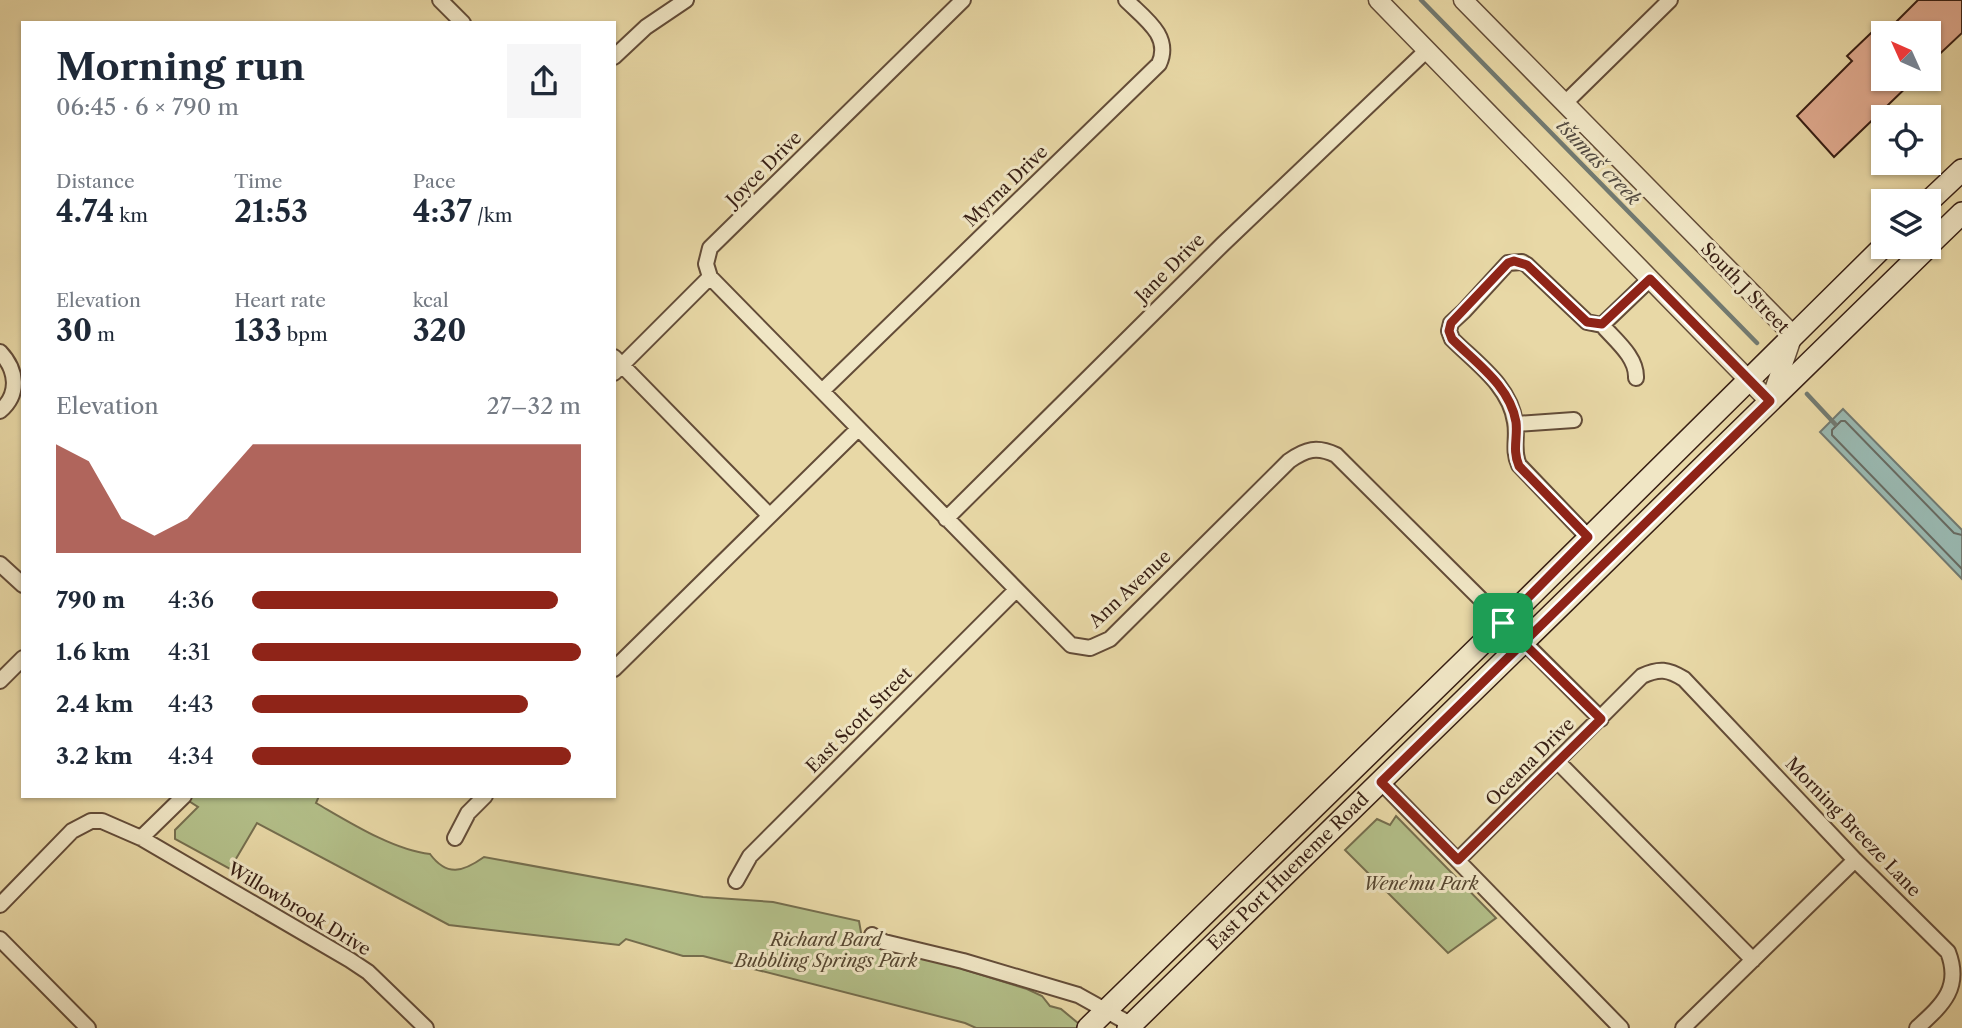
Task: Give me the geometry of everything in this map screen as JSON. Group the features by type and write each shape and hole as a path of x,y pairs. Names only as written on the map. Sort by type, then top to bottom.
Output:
{"main road":[{"path":"1941,190 1962,170"},
{"name":"East Port Hueneme Road","path":"1941,233 1961,214"},
{"name":"East Port Hueneme Road","path":"1087,1028 1503,623 1871,259"},
{"name":"East Port Hueneme Road","path":"1132,1027 1915,259"},
{"path":"1822,352 1823,328 1836,293"}],"street":[{"path":"440,0 461,21"},
{"path":"616,55 646,27 686,0"},
{"name":"Joyce Drive","path":"710,278 706,264 710,248 963,0"},
{"name":"Myrna Drive","path":"822,391 1159,64 1164,45 1161,37 1126,0"},
{"path":"1378,0 1770,401"},
{"name":"South J Street","path":"1463,0 1793,335 1770,401"},
{"path":"1565,103 1670,0"},
{"name":"Jane Drive","path":"946,519 1223,243 1427,50"},
{"path":"1588,537 1519,466 1514,447 1516,424 1512,405 1502,388 1452,339 1449,331 1455,317 1464,312 1508,263 1514,261 1527,265 1587,322 1602,324 1633,360 1637,369 1636,378"},
{"path":"710,278 617,365 769,515"},
{"name":"Ann Avenue","path":"710,278 1071,645 1090,648 1110,639 1289,461 1303,451 1324,449 1336,455 1601,719"},
{"path":"1602,324 1650,279"},
{"path":"0,352 8,360 14,381 9,403 0,411"},
{"path":"1516,424 1574,420"},
{"path":"616,667 858,429"},
{"path":"0,564 21,583"},
{"name":"East Scott Street","path":"736,881 750,856 1016,590"},
{"path":"0,681 21,659"},
{"name":"Oceana Drive","path":"1458,860 1642,676 1655,670 1663,670"},
{"name":"Morning Breeze Lane","path":"1663,670 1671,671 1684,679 1855,860 1948,952 1955,967 1952,986 1942,1005 1917,1028"},
{"path":"1558,762 1753,960"},
{"path":"1381,782 1621,1028"},
{"path":"0,905 80,825 102,821 141,838 182,798"},
{"path":"455,838 468,813 483,798"},
{"name":"Willowbrook Drive","path":"141,838 368,972 426,1028"},
{"path":"1682,1028 1855,860"},
{"path":"872,935 884,942 963,961 1078,995 1132,1027"},
{"path":"0,939 88,1028"}],"green space":[{"name":"Richard Bard Bubbling Springs Park","path":"184,798 318,798 316,803 372,834 401,847 430,854 449,869 462,869 484,857 703,897 773,902 859,921 862,938 881,948 953,966 1027,989 1042,996 1050,1006 1061,1009 1084,1028 976,1028 703,956 683,956 626,939 619,945 449,925 257,823 230,869 175,839 175,830 198,807"},
{"name":"Wene'mu Park","path":"1396,816 1496,918 1448,953 1345,850 1377,819 1390,825"}],"water":[{"path":"1843,409 1962,530 1962,579 1820,432"}],"building":[{"path":"1918,0 1962,0 1962,33 1941,53 1941,21 1897,21"},
{"path":"1871,33 1871,91 1903,91 1888,105 1871,105 1871,121 1834,157 1797,116 1852,61 1847,56"}],"waterway":[{"name":"tšumaš creek","path":"1421,0 1757,343"},
{"name":"tšumaš creek","path":"1807,394 1835,424"}],"route":[{"path":"1503,623 1523,643 1601,719 1458,860 1381,782 1523,643 1609,559 1746,426 1770,401 1650,279 1602,324 1594,324 1587,322 1527,265 1514,261 1508,263 1451,323 1449,331 1452,339 1502,388 1512,405 1516,424 1515,457 1519,466 1588,537 1503,623"}]}
